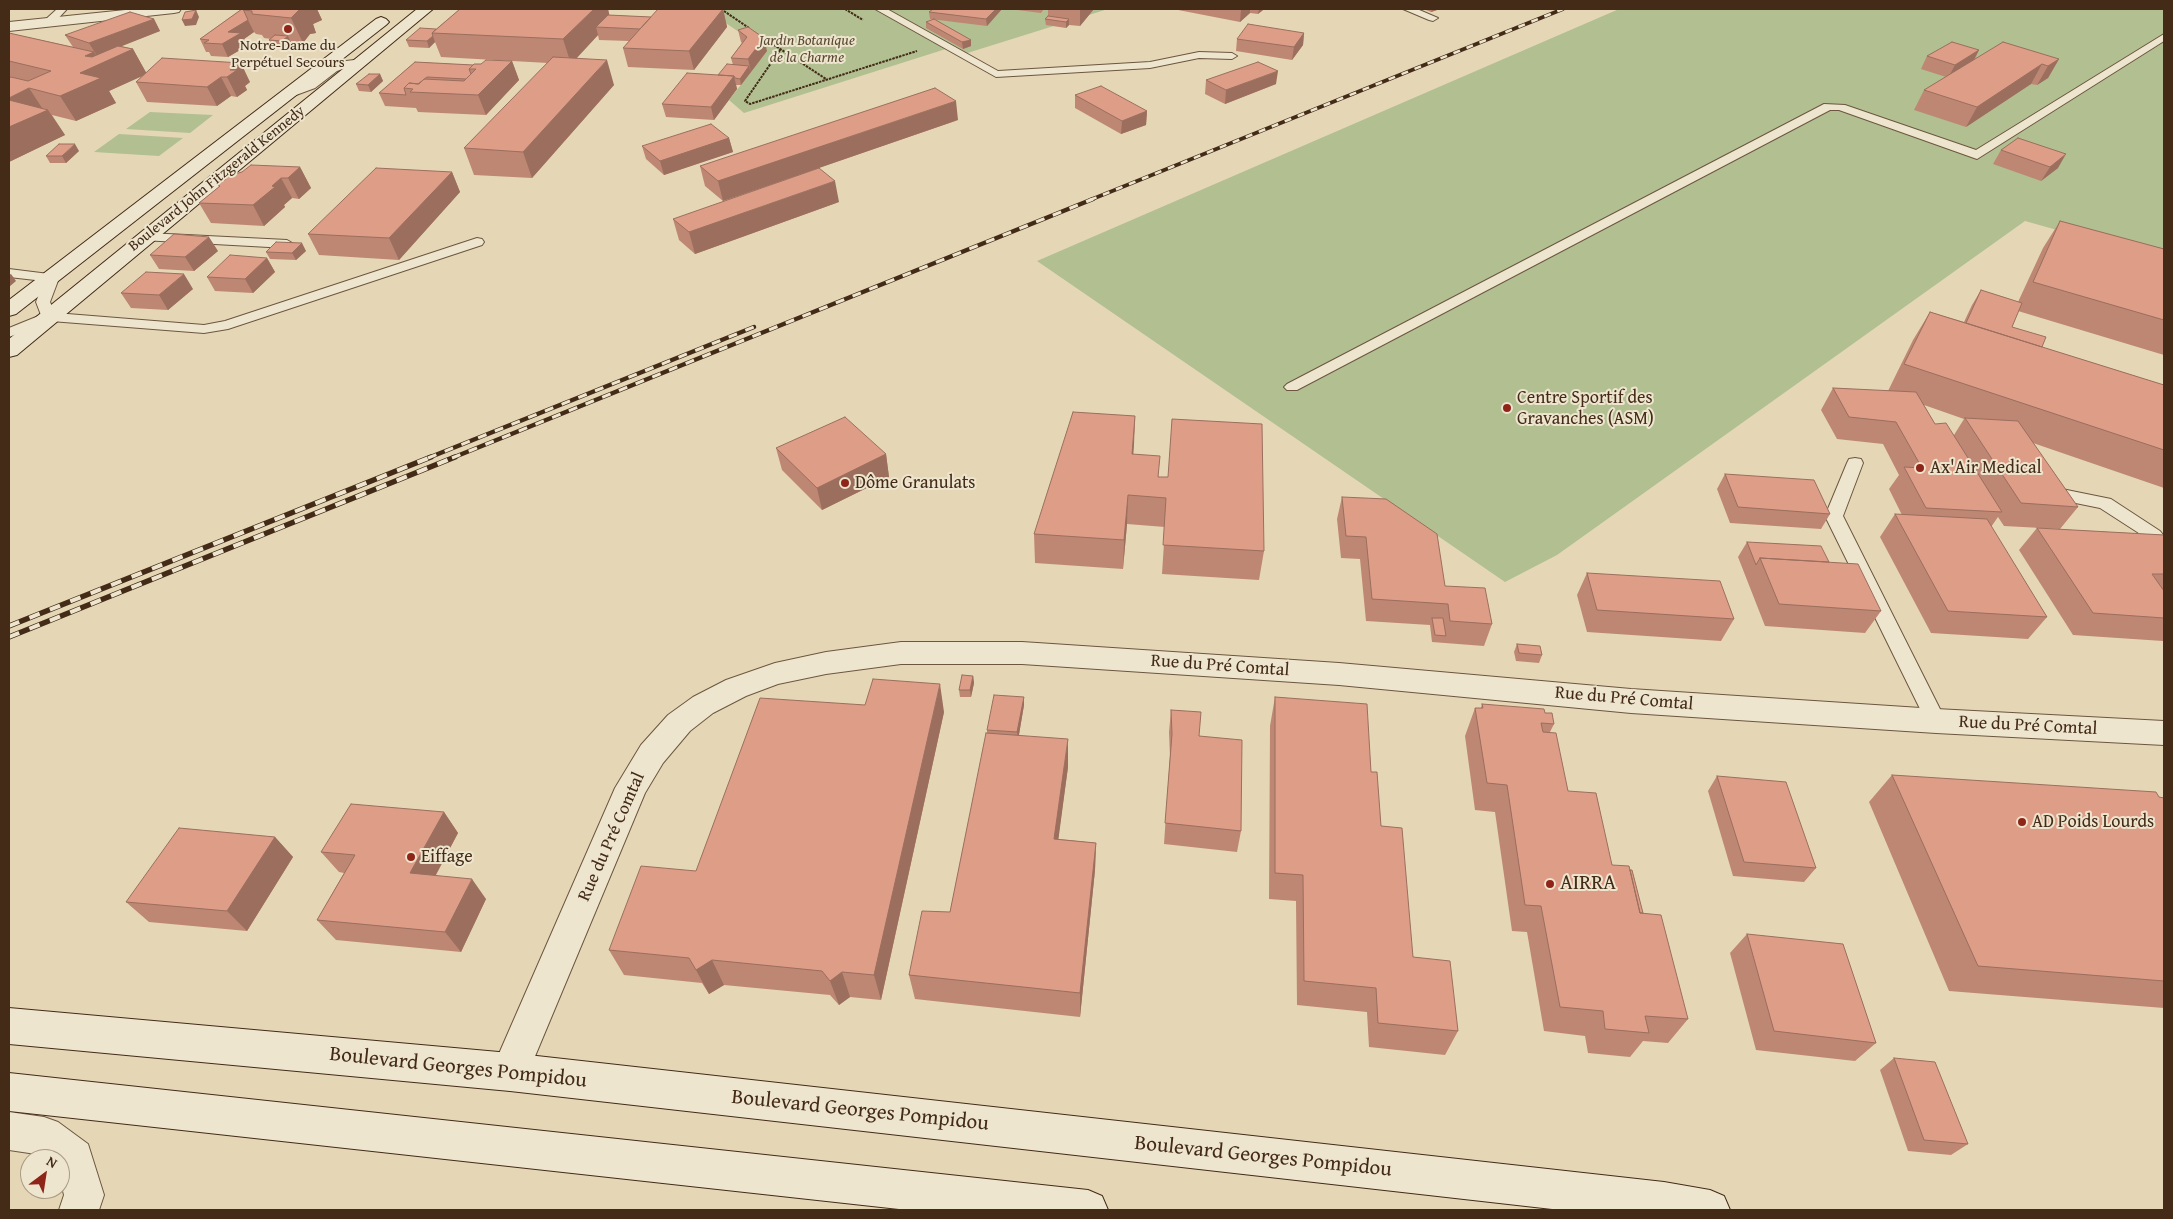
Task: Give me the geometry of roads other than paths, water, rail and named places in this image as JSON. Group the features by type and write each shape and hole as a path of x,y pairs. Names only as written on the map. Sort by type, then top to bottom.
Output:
{"main road":[{"path":"9,27 56,14 174,9"},
{"name":"Boulevard John Fitzgerald Kennedy","path":"9,350 426,9"},
{"name":"Boulevard John Fitzgerald Kennedy","path":"9,310 391,14"},
{"name":"Rue du Pré Comtal","path":"510,1072 631,788 652,754 679,722 703,705 736,688 775,674 826,663 901,654 1022,653 1339,674 1631,701 1936,721 2164,733"},
{"name":"Boulevard Georges Pompidou","path":"9,1026 510,1072 1664,1202 1710,1210"},
{"path":"9,1092 1088,1210"},
{"path":"9,1131 44,1136 74,1158 84,1195 79,1210"}],"lane":[{"path":"56,14 74,9"},
{"path":"880,9 996,74 1150,65 1199,55 1232,56"},
{"path":"1408,9 1432,18"},
{"path":"1292,388 1828,106 1841,107 1977,155 2164,37"},
{"path":"288,95 311,86 333,69 346,64 362,62"},
{"path":"147,237 287,244"},
{"path":"9,333 49,317 204,328 228,325 477,242"},
{"path":"9,273 52,278 44,302 49,317"},
{"path":"1855,463 1834,516 1936,721"},
{"path":"2057,494 2105,503 2154,535 2164,548"}],"railway":[{"path":"1090,200 1563,9"},
{"path":"452,458 1093,199"},
{"path":"428,458 754,327"},
{"path":"9,626 431,457"},
{"path":"9,637 455,457"}],"place":[{"name":"Notre-Dame du Perpétuel Secours","path":"288,29"},
{"name":"Centre Sportif des Gravanches (ASM)","path":"1507,408"},
{"name":"Ax'Air Medical","path":"1920,468"},
{"name":"Dôme Granulats","path":"845,483"},
{"name":"AD Poids Lourds","path":"2022,822"},
{"name":"Eiffage","path":"411,857"},
{"name":"AIRRA","path":"1550,884"}],"park label":[{"name":"Jardin Botanique de la Charme","path":"807,50"}]}
